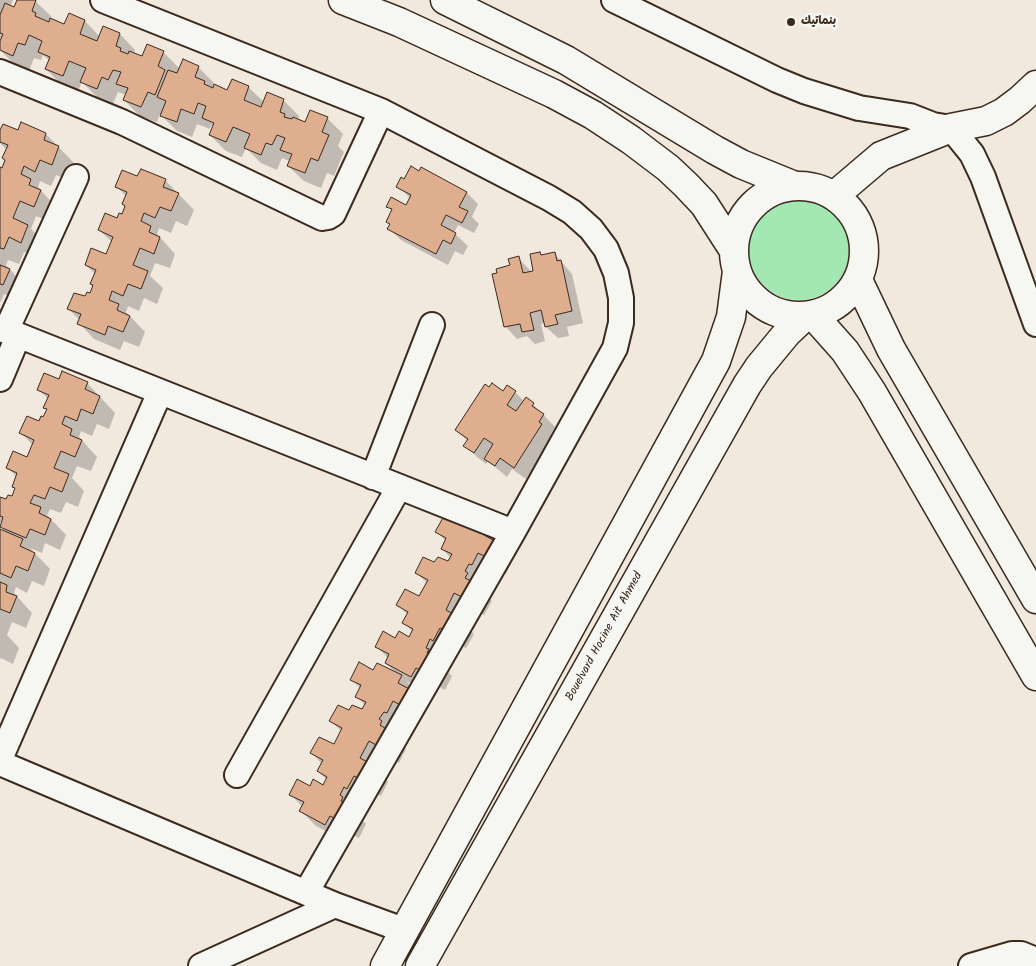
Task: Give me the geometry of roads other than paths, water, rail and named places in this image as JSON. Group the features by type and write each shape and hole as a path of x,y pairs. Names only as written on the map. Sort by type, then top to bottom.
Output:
{"main road":[{"path":"343,0 399,22 554,94 593,115 631,140 668,168 704,204 735,260 748,293 757,302 779,314 791,317 808,316 830,310 841,302 851,292 858,280 864,254 864,240 860,227 845,204 822,190 809,187 795,186 765,195 752,205 742,218 736,233 735,260 731,318 716,361 406,931 385,966"},
{"path":"445,0 566,60 694,138 741,164 795,186"},
{"path":"834,196 881,156 951,128 986,121 1004,112 1036,85"},
{"path":"668,168 694,138"},
{"path":"858,280 879,327 903,372 1036,599"},
{"path":"808,316 845,351 872,392 1036,676"},
{"name":"Bouelvard Hocine Ait Ahmed","path":"420,966 747,385 787,333 808,316"},
{"path":"872,392 903,372"}],"street":[{"path":"103,0 381,111 549,198 572,212 591,229 606,250 616,273 621,298 621,323 615,348 513,532 306,891"},
{"path":"614,0 777,80 804,91 850,105 910,116 933,125 951,128 972,154 983,177 1036,324"},
{"path":"0,72 122,122 322,218 328,218 333,214 381,111"},
{"path":"0,379 8,332 76,177"},
{"path":"373,476 432,324"},
{"path":"8,332 513,532"},
{"path":"160,392 0,761 335,904 406,931"},
{"path":"238,774 399,487"},
{"path":"201,966 335,904"},
{"path":"971,966 1012,954 1021,954 1036,960"}],"place":[{"name":"بنماتيك","path":"791,22"}]}
